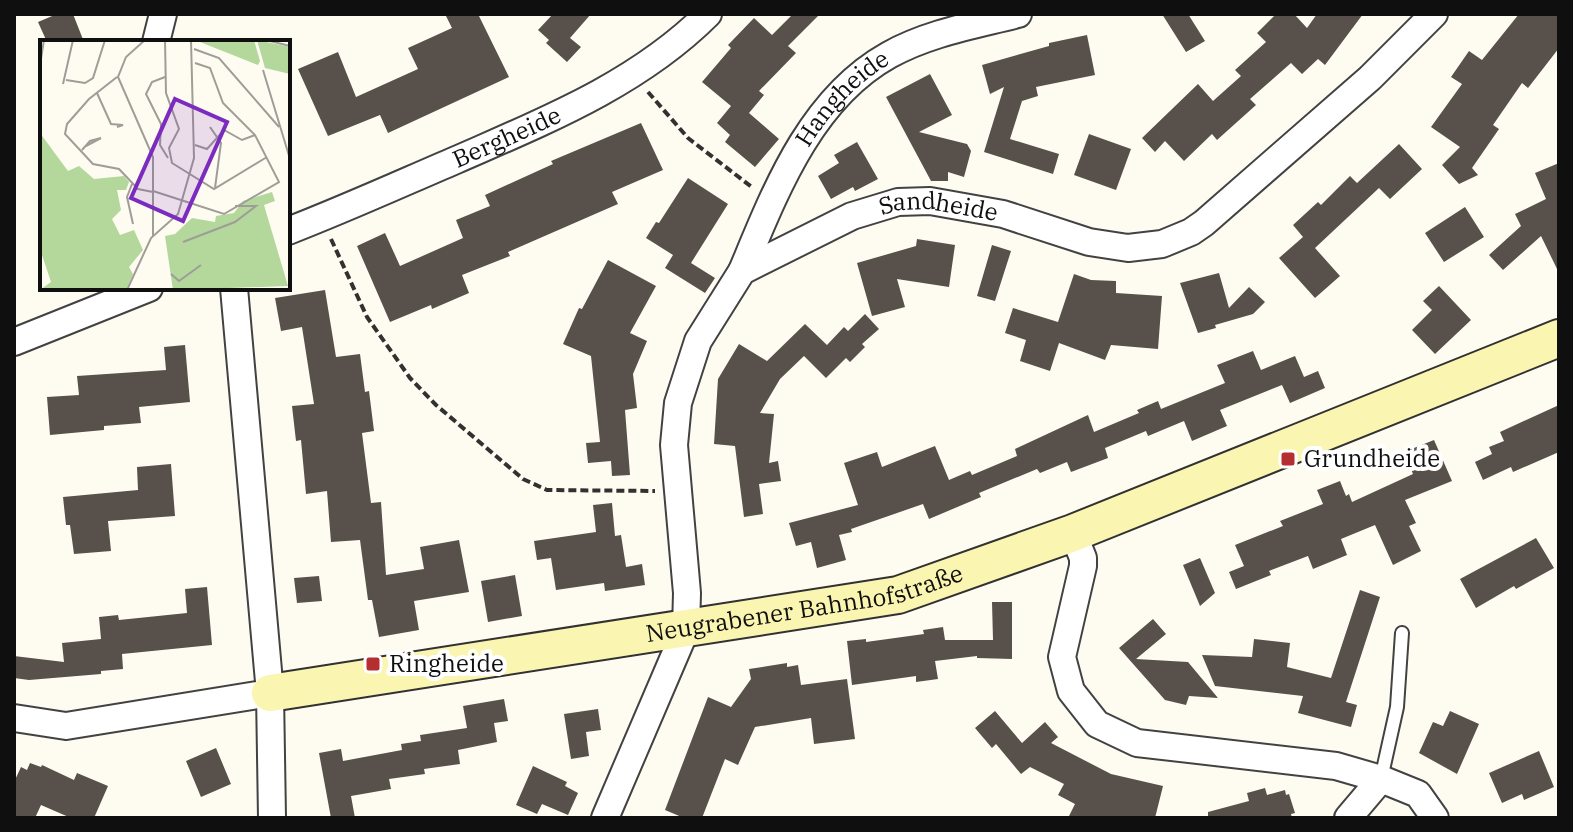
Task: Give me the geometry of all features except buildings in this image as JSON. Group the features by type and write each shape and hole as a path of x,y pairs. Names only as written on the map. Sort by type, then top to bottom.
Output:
{"street":[{"path":"156,40 163,14"},
{"name":"Bergheide","path":"290,230 498,141 636,73 671,48 708,14"},
{"name":"Hangheide","path":"742,271 771,201 800,148 848,86 867,69 910,45 1018,14"},
{"name":"Sandheide","path":"686,629 687,593 675,425 690,358 707,323 742,271 852,216 898,202 930,201 1003,214 1108,246 1144,248 1177,239 1204,223 1334,110 1434,14"},
{"path":"14,342 144,290"},
{"path":"234,290 270,693 272,818"},
{"name":"Neugrabener Bahnhofstraße","path":"14,718 66,726 898,595 1073,533 1559,338"},
{"path":"1073,533 1083,566 1062,657 1071,691 1097,724 1137,743 1336,766 1418,794 1435,818"},
{"path":"605,818 686,629"},
{"path":"1348,818 1381,779"}],"lane":[{"path":"1381,779 1397,707 1402,633"}],"path":[{"path":"636,73 651,97 688,138 771,201"},
{"path":"322,218 367,317 410,378 436,405 523,479 547,490 678,491"}],"place":[{"name":"Grundheide","path":"1288,459"},
{"name":"Ringheide","path":"373,664"}]}
